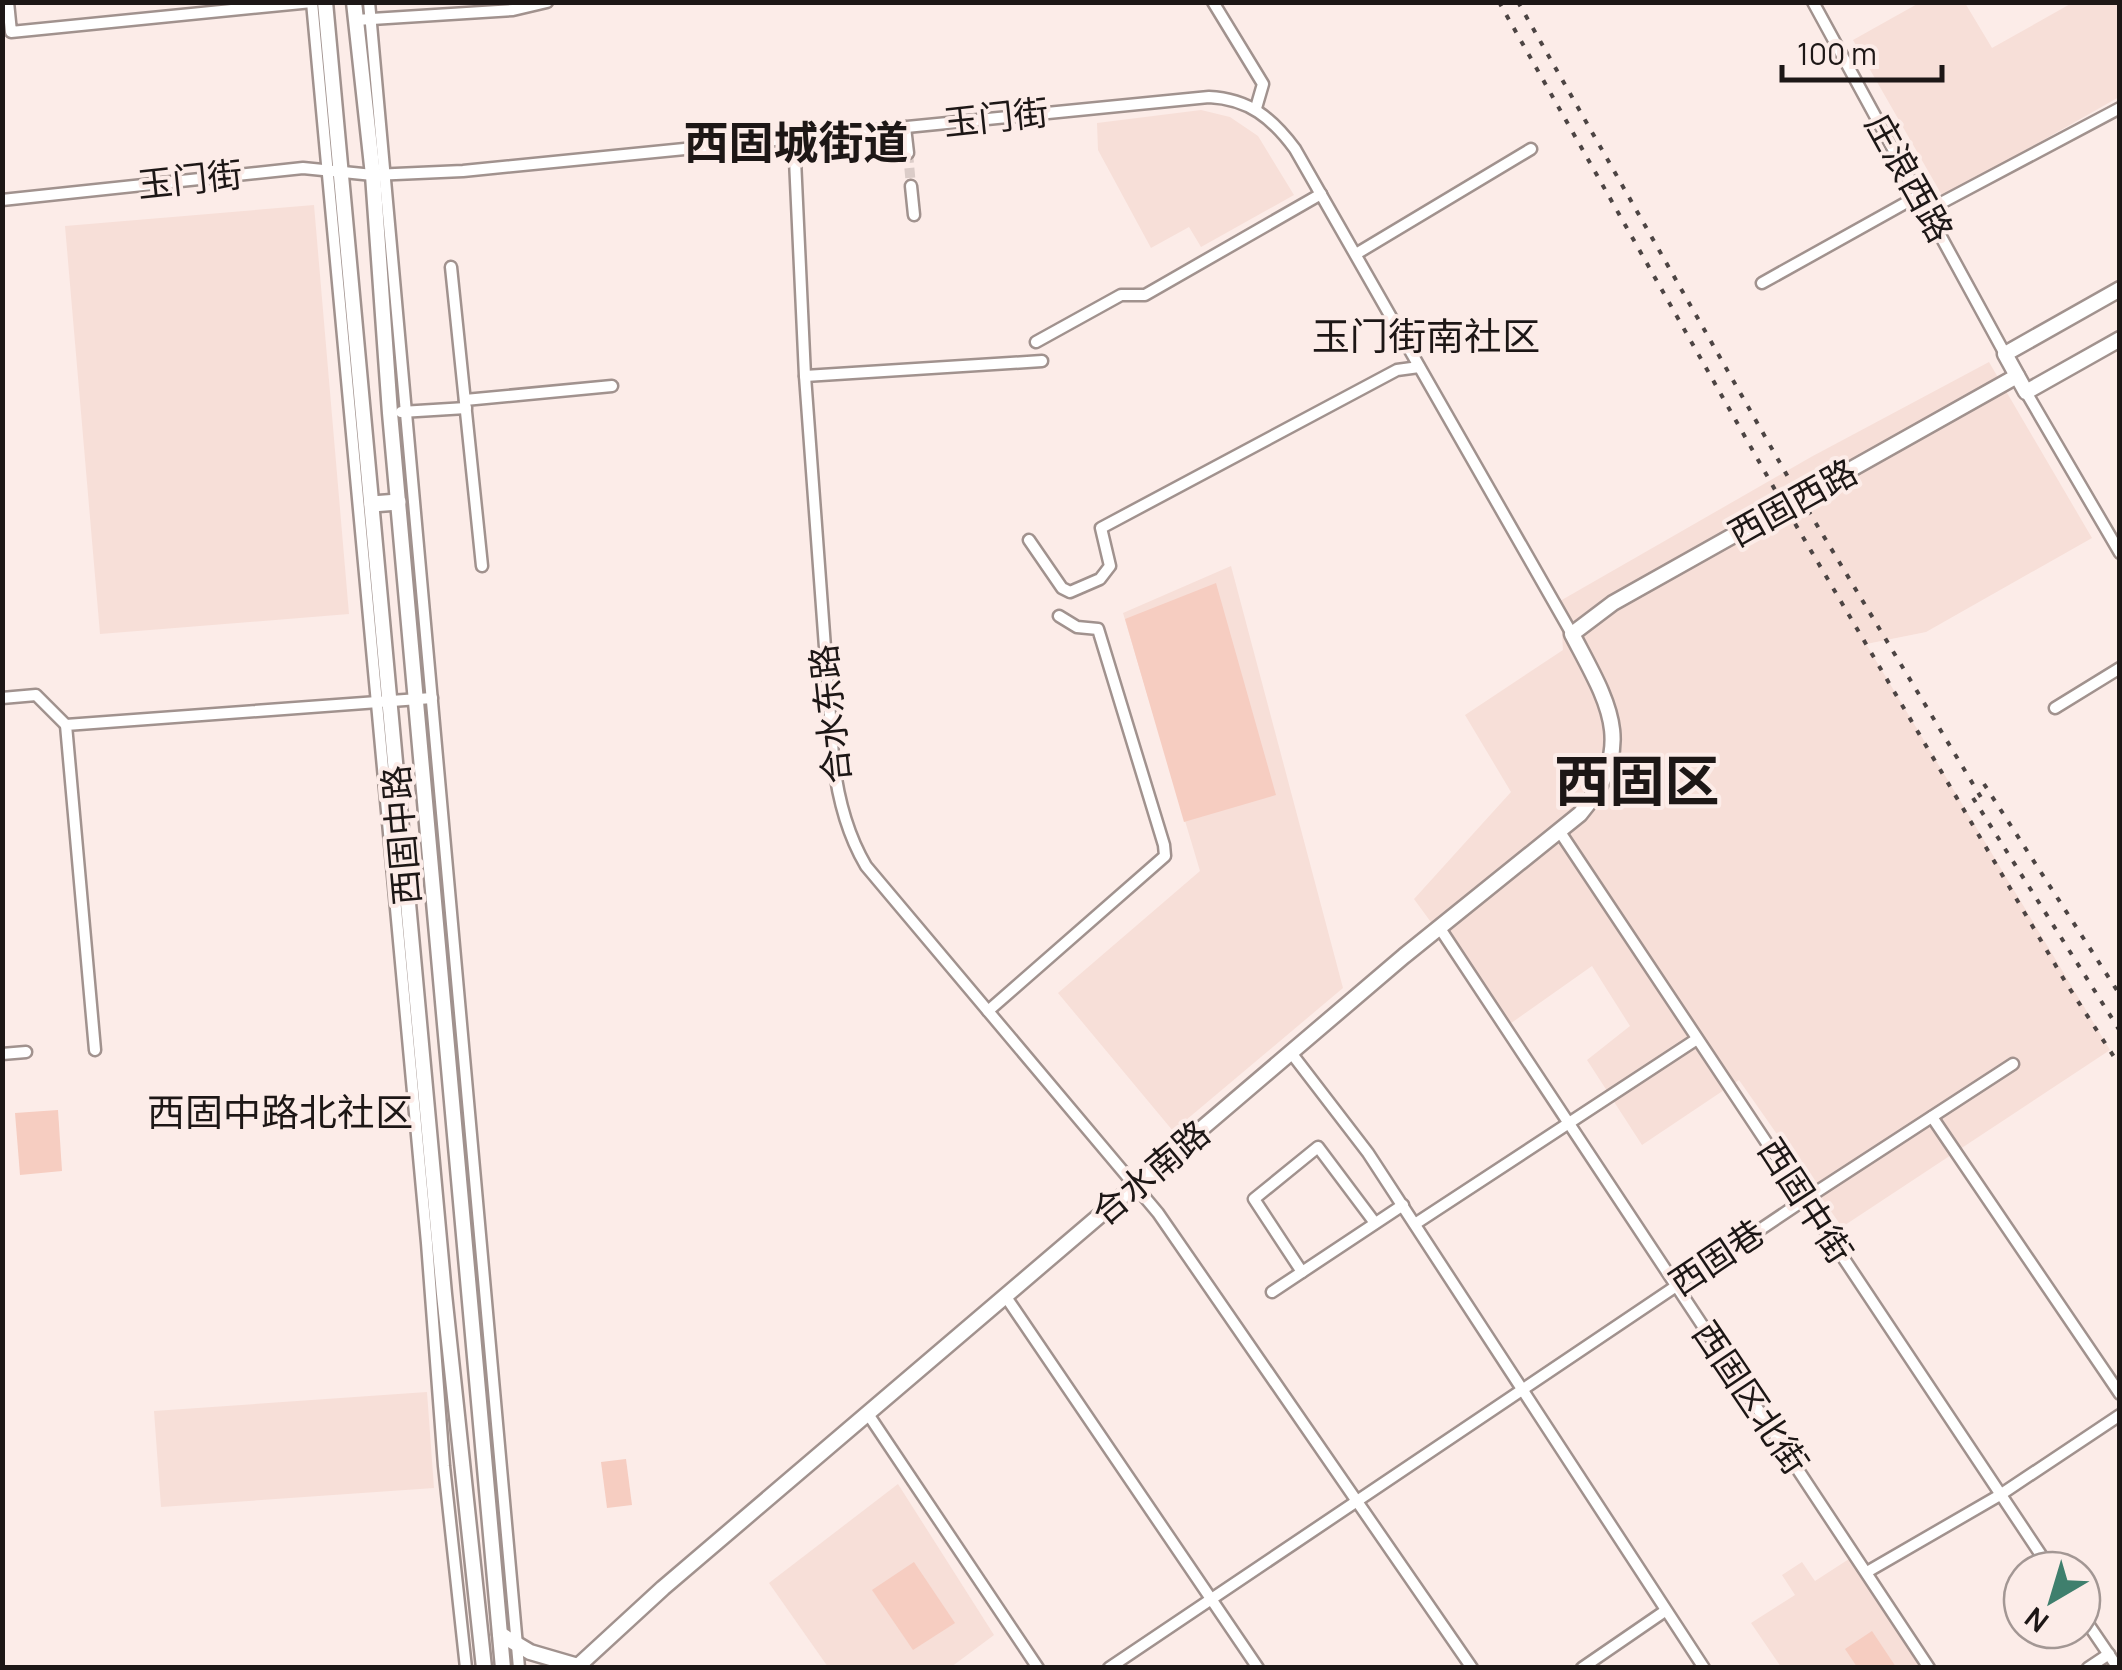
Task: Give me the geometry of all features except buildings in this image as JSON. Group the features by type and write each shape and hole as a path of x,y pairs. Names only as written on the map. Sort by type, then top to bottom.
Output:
{"highway":[{"path":"372,504 398,502"}],"main road":[{"name":"西固中路","path":"326,2 334,170 372,504 384,704 484,1668"},
{"name":"西固中路","path":"354,2 364,20 379,175 398,412 398,502 504,1668"},
{"path":"2120,289 2004,354 2026,392 2120,339"},
{"name":"西固西路","path":"1572,634 1613,603 2017,376"},
{"name":"合水南路","path":"577,1667 663,1588 1439,927 1580,814 1601,785 1615,741 1604,694 1572,634"},
{"path":"444,1294 469,1291"},
{"path":"500,1634 517,1646 577,1667"}],"street":[{"path":"8,2 11,32 312,2 334,170 342,309 384,704 444,1466 466,1668"},
{"path":"369,2 364,20 521,10 546,2"},
{"path":"1213,2 1263,84 1256,108 1281,130 1320,194 1572,634"},
{"name":"庄浪西路","path":"1812,2 2004,354"},
{"name":"玉门街","path":"2,200 303,168 379,175 463,171 1210,97 1230,98 1256,108"},
{"path":"1926,211 2120,108"},
{"path":"906,127 908,153"},
{"name":"合水东路","path":"794,138 805,376 833,756 842,808 856,850 1158,1213 1357,1500"},
{"path":"1356,254 1532,149"},
{"path":"911,186 914,215"},
{"path":"1036,342 1121,295 1145,295 1320,194"},
{"path":"1762,284 1918,196"},
{"path":"451,267 482,566"},
{"path":"805,376 1042,361"},
{"path":"1028,540 1062,588 1070,592 1100,579 1110,566 1102,528 1397,370 1420,367"},
{"path":"518,1668 432,698 398,412 612,386"},
{"path":"2026,392 2120,553"},
{"path":"988,1010 1165,856 1098,629 1077,628 1059,616"},
{"path":"2054,708 2120,668"},
{"path":"2,698 36,696 66,725 95,1050"},
{"path":"66,725 432,698"},
{"name":"西固中街","path":"1560,832 2037,1550"},
{"name":"西固区北街","path":"1439,927 1929,1668"},
{"path":"1415,1224 1697,1038"},
{"path":"2,1054 26,1052"},
{"path":"1292,1054 1368,1153 1704,1668"},
{"name":"西固巷","path":"1109,1668 2012,1064"},
{"path":"1932,1117 2120,1394"},
{"path":"1302,1272 1254,1200 1318,1147 1375,1223"},
{"path":"1272,1292 1402,1204"},
{"path":"1006,1297 1258,1668"},
{"path":"868,1414 1038,1668"},
{"path":"1867,1572 2000,1495 2120,1415"},
{"path":"1357,1500 1472,1668"},
{"path":"1582,1668 1666,1612"},
{"path":"2102,1644 2118,1668"},
{"path":"2088,1668 2109,1654"}],"shaded area":[{"path":"1919,3 1965,3 1992,48 2072,3 2118,3 2119,97 1943,197 1853,40"},
{"path":"1201,110 1230,117 1258,136 1294,195 1201,247 1189,227 1151,248 1098,150 1097,123"},
{"path":"314,205 349,614 100,634 65,226"},
{"path":"1989,362 2092,538 1926,632 1866,644 2110,1050 1842,1227 1739,1080 1642,1145 1587,1060 1630,1026 1592,966 1507,1026 1414,899 1511,792 1465,715 1563,650 1560,601 1811,457"},
{"path":"1231,566 1343,988 1173,1131 1058,993 1200,871 1123,613"},
{"path":"1216,583 1276,795 1184,822 1125,619"},
{"path":"58,1110 62,1171 20,1175 15,1113"},
{"path":"427,1392 434,1488 161,1507 154,1411"},
{"path":"626,1459 632,1505 607,1508 601,1462"},
{"path":"898,1484 994,1635 951,1667 828,1667 769,1583"},
{"path":"1849,1559 1921,1667 1781,1667 1751,1623 1795,1595 1782,1575 1802,1562 1815,1581"},
{"path":"914,1562 955,1623 913,1650 872,1590"},
{"path":"1872,1631 1896,1667 1857,1667 1845,1649"}],"tunnel":[{"path":"908,153 911,186"}],"railway":[{"path":"1499,2 1774,488 2066,983 2120,1066"},
{"path":"1518,2 1788,477 1985,804"},
{"path":"1984,784 2120,995"},
{"path":"1973,798 2120,1031"}],"district":[{"name":"西固城街道","path":"796,143"},
{"name":"玉门街南社区","path":"1426,337"},
{"name":"西固区","path":"1637,782"},
{"name":"西固中路北社区","path":"280,1113"}]}
